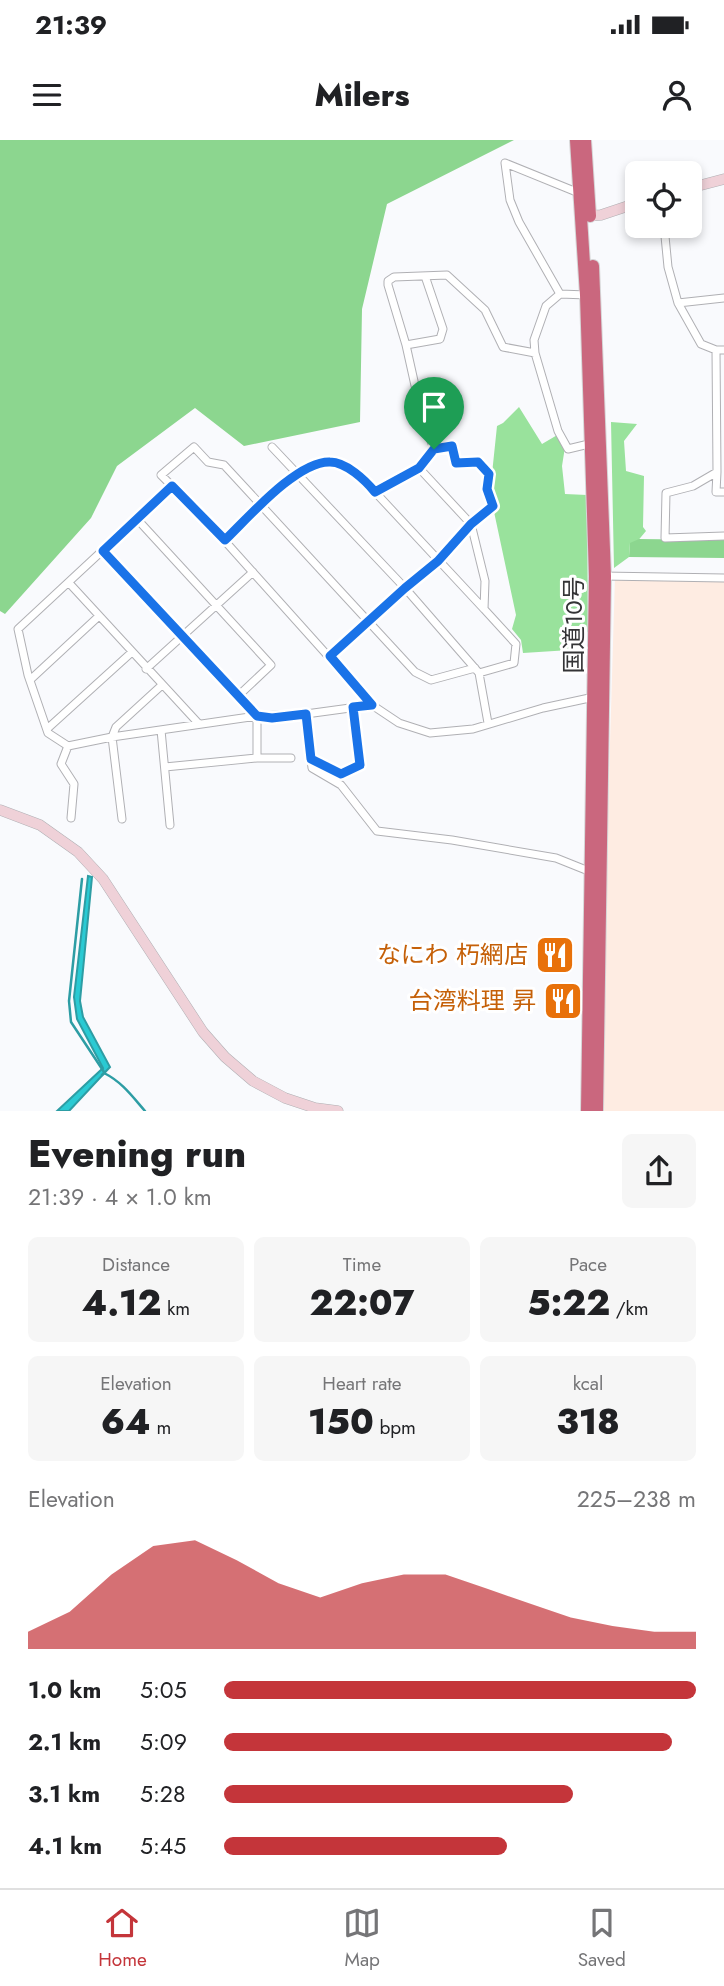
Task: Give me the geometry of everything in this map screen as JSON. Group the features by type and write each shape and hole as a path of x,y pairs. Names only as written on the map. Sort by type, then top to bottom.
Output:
{"highway":[{"name":"国道10号","path":"576,140 579,192 586,216"},
{"name":"国道10号","path":"585,140 600,576 597,1111"},
{"name":"国道10号","path":"586,1111 594,696 600,576"}],"street":[{"path":"560,294 514,211 505,163 579,192"},
{"path":"702,185 724,179"},
{"path":"586,216 625,206"},
{"path":"665,238 668,267 678,303 701,344 720,350 716,492 724,492"},
{"path":"434,449 422,417 388,281 394,277 447,275 485,310 503,348 534,354"},
{"path":"406,345 440,339 443,329 425,276"},
{"path":"590,295 560,294 546,306 534,340 534,354 558,431 569,449 596,443"},
{"path":"678,303 724,298"},
{"path":"330,656 438,561 471,524 493,506 487,489 489,474 478,462 456,463 452,446 434,449 419,468 375,492"},
{"path":"225,540 260,506 297,472 330,461 342,466 365,480 516,644 514,663 431,680 415,672 260,506 224,466 208,462 194,447 161,475 225,540 372,705 399,723 430,733 473,729 594,696"},
{"path":"272,447 405,588 477,670 488,723"},
{"path":"419,468 471,524 485,580 484,609"},
{"path":"717,472 693,486 666,493 665,538 724,536"},
{"path":"172,486 70,584 18,629 30,681 48,733 68,746 257,716 272,718 372,705"},
{"path":"137,519 271,664 238,696"},
{"path":"103,551 257,716 257,758"},
{"path":"146,669 253,572"},
{"path":"600,576 724,578"},
{"path":"70,584 199,724"},
{"path":"30,681 99,616"},
{"path":"47,729 131,652"},
{"path":"122,819 112,737 116,727 162,685"},
{"path":"311,759 341,774 360,765 353,707"},
{"path":"306,714 312,768 341,785 377,831 452,840 556,858 592,872"},
{"path":"161,730 170,825"},
{"path":"68,746 61,765 74,784 71,818"},
{"path":"165,767 257,758 291,758"},
{"path":"0,810 40,825 78,852 103,879 203,1032 225,1057 253,1081 285,1098 315,1108 338,1111"}],"shaded area":[{"path":"615,576 724,578 724,1111 599,1111"}],"green space":[{"path":"0,140 514,140 387,204 362,309 360,422 244,446 195,408 117,466 91,518 5,614 0,611"},
{"path":"519,407 542,444 559,434 565,447 562,466 565,494 587,495 588,632 570,631 570,650 523,653 521,640 512,629 516,615 490,493 497,426"},
{"path":"611,422 637,424 624,441 626,471 644,476 643,527 646,531 636,543 630,543 629,557 614,568"},
{"path":"639,539 724,540 724,558 629,557 630,543"}],"water":[{"path":"88,876 92,877 80,1001 83,1017 110,1067 69,1111 57,1111 103,1068 77,1019 74,997"}],"waterway":[{"path":"82,879 69,1001 71,1022 104,1072"},
{"path":"102,1075 104,1073 121,1085 145,1111"}],"place":[{"name":"なにわ 朽網店","path":"555,955"},
{"name":"台湾料理 昇","path":"563,1001"}],"route":[{"path":"452,446 456,463 478,462 489,474 487,489 493,506 471,524 438,561 330,656 372,705 353,707 360,765 341,774 311,759 306,714 272,718 257,716 103,551 172,486 225,540 297,472 330,461 365,480 375,492 419,468 434,449 452,446"}]}
